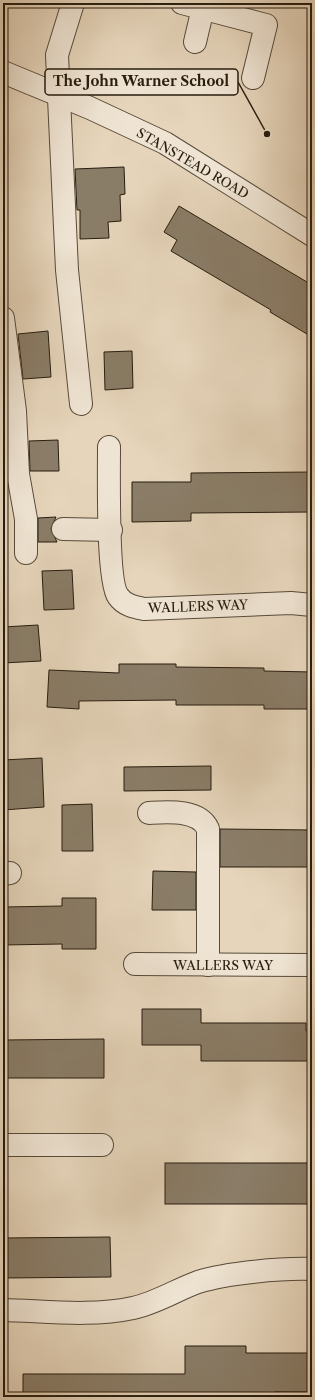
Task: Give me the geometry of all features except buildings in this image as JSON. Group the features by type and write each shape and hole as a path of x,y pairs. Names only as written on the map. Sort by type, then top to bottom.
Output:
{"street":[{"path":"74,3 58,55 67,270 81,404"},
{"path":"182,3 266,25 253,78"},
{"path":"195,42 203,8"},
{"name":"STANSTEAD ROAD","path":"3,72 60,95 165,143 312,235"},
{"path":"3,318 15,411 18,474 26,519 26,553"},
{"name":"WALLERS WAY","path":"109,447 110,530 113,585 117,595 125,603 144,609 291,603 312,605"},
{"path":"63,529 110,530"},
{"path":"150,813 195,816 205,823 208,829 208,965"},
{"name":"WALLERS WAY","path":"135,964 312,965"},
{"path":"3,1144 102,1145"},
{"path":"3,1310 119,1311 145,1305 199,1282 223,1276 312,1269"}],"place":[{"name":"The John Warner School","path":"267,134"}]}
